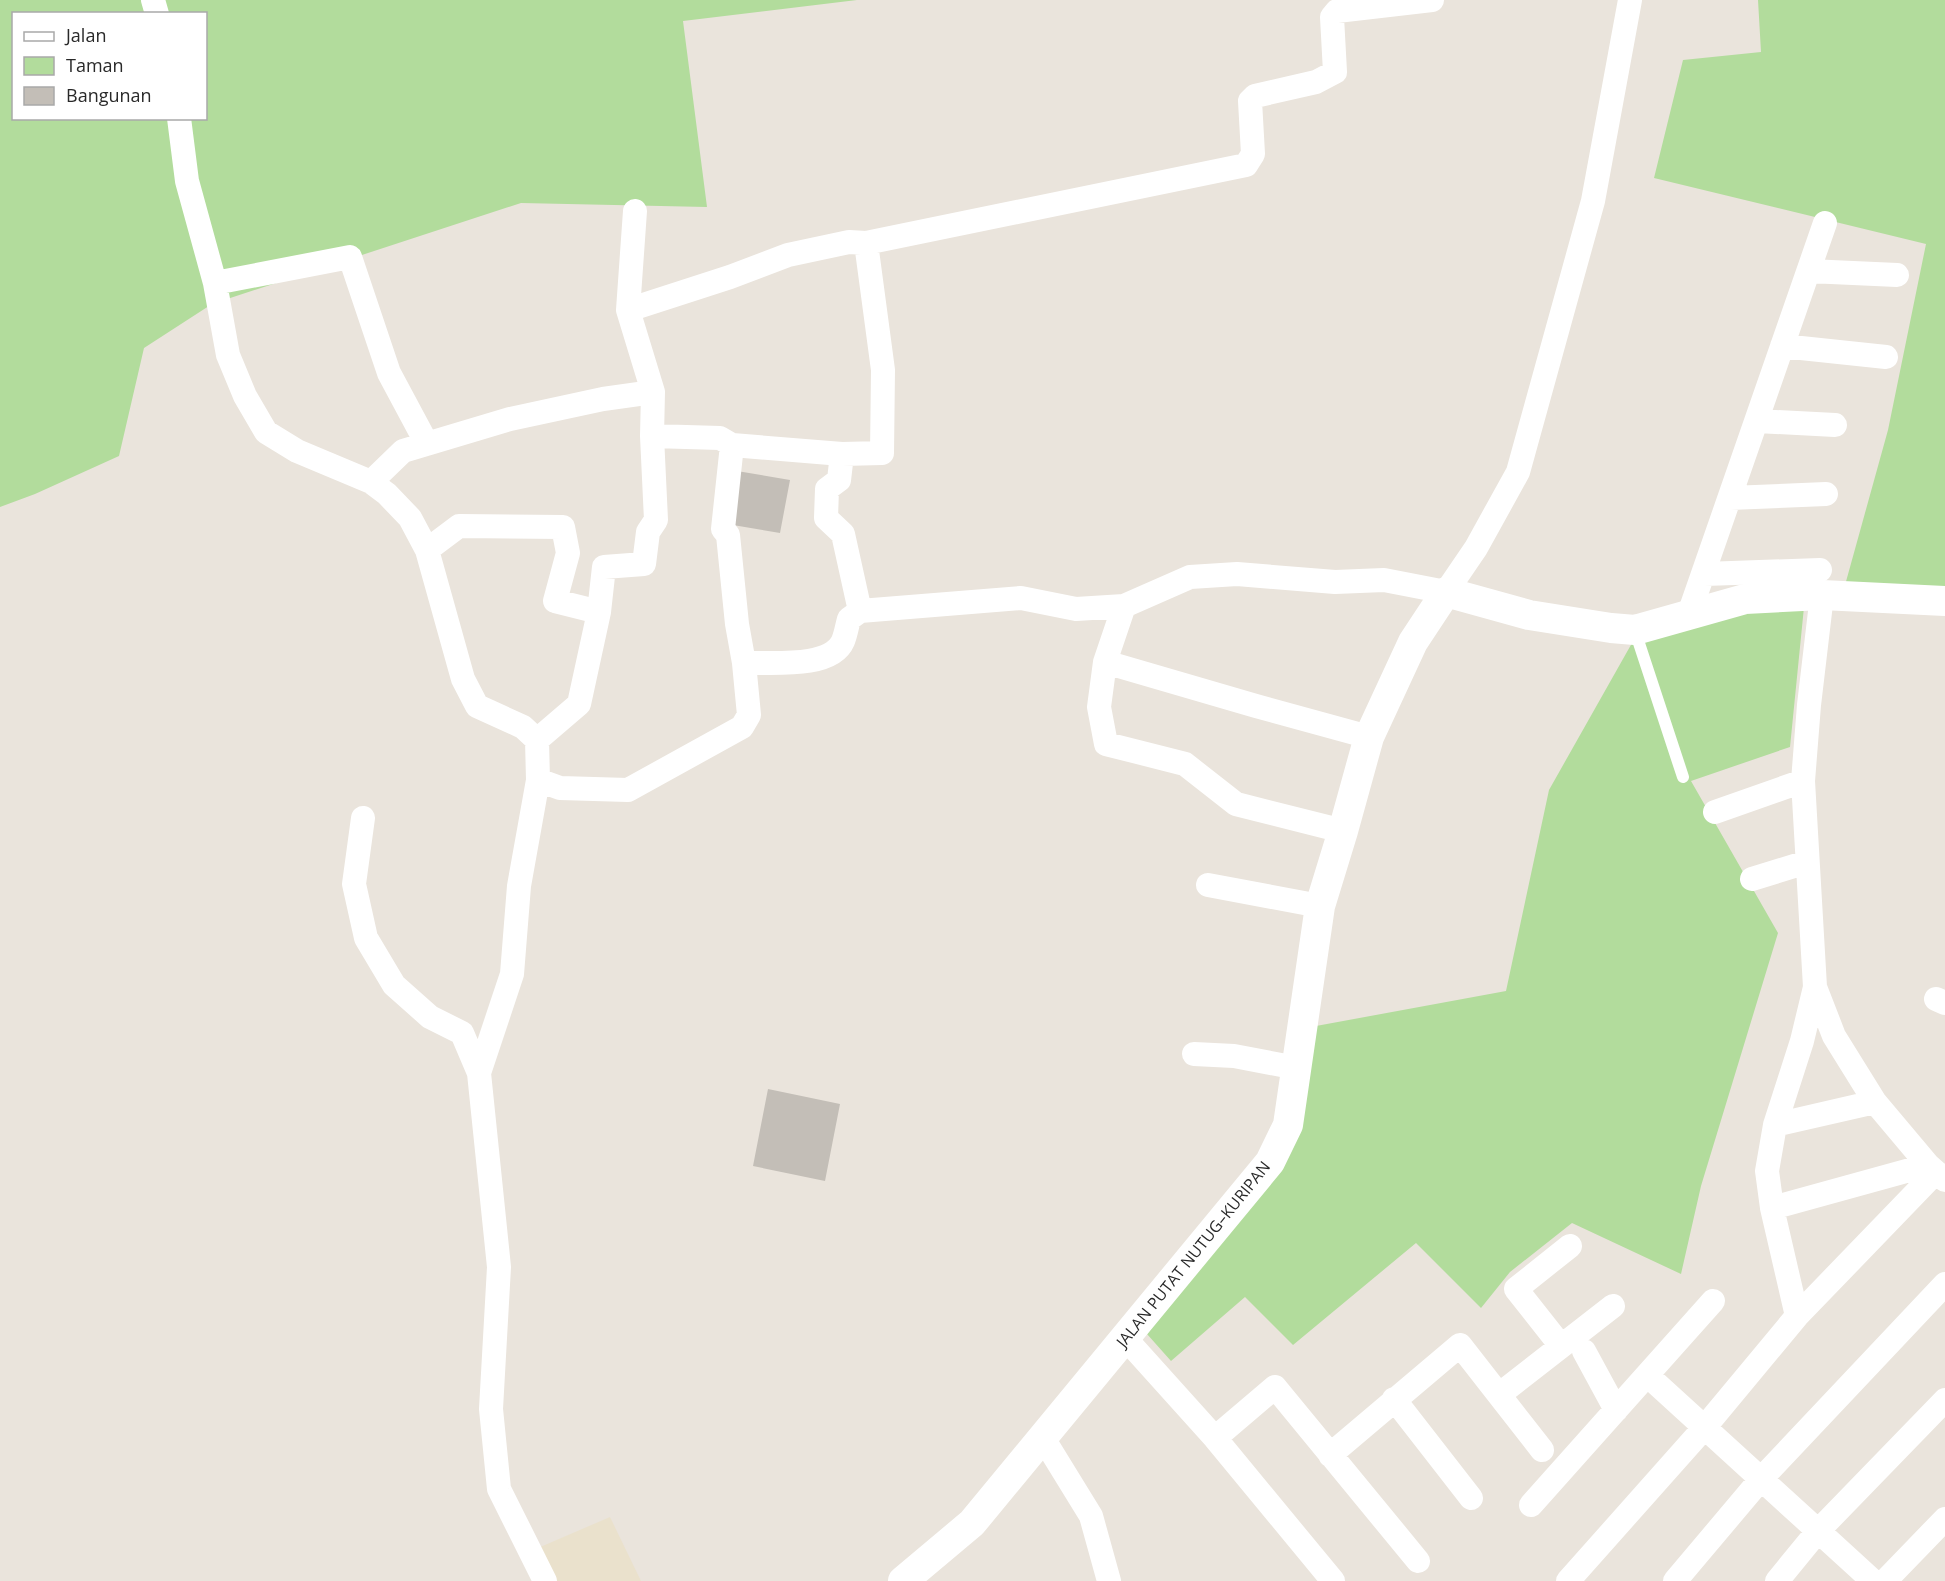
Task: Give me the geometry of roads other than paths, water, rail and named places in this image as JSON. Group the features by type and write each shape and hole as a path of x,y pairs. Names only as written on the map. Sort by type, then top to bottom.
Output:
{"street":[{"path":"628,310 730,277 788,255 849,242 866,243 1246,165 1253,154 1250,101 1255,96 1316,82 1335,72 1332,17 1336,10 1432,0"},
{"path":"1446,592 1476,548 1518,472 1593,201 1630,0"},
{"path":"179,120 187,181 215,283 228,355 244,396 266,432 297,451 371,482 387,494 410,518 427,550 463,679 477,706 523,728 537,740 538,780 519,886 512,974 479,1073"},
{"path":"537,740 579,704 599,612 604,567 644,564 648,532 656,520 652,436 653,392 628,310 635,211"},
{"path":"1689,614 1825,223"},
{"path":"652,436 720,438 732,445 842,454 882,453 883,370 866,243"},
{"path":"215,283 350,257 389,373 427,444"},
{"path":"1809,271 1897,275"},
{"path":"1782,346 1886,357"},
{"path":"371,482 403,451 510,419 603,399 653,392"},
{"path":"1756,421 1835,425"},
{"path":"538,780 560,788 628,790 742,727 749,715 728,535 723,529 732,445"},
{"path":"842,454 839,480 827,489 826,518 843,534 860,611"},
{"path":"1730,498 1826,494"},
{"path":"427,550 459,526 563,527 568,553 555,601 599,612"},
{"path":"744,663 812,661 833,654 843,642 849,618 860,611 1021,598 1076,609 1124,606 1190,577 1237,574 1335,582 1384,580 1446,592 1529,615 1635,630 1745,599 1821,582"},
{"path":"1704,574 1821,582 1945,601"},
{"path":"1797,1316 1772,1208 1767,1172 1775,1125 1802,1041 1815,987 1803,781 1821,582"},
{"name":"JALAN PUTAT NUTUG–KURIPAN","path":"903,1581 972,1523 1270,1162 1288,1125 1320,906 1344,831 1369,736 1413,642 1446,592"},
{"path":"1124,606 1105,662 1098,707 1106,744 1185,765 1236,804 1344,831"},
{"path":"1105,662 1369,736"},
{"path":"1715,812 1803,781"},
{"path":"363,818 354,884 366,938 393,985 430,1017 462,1032 479,1073 499,1267 491,1409 499,1489 545,1581"},
{"path":"1752,879 1807,862"},
{"path":"1208,885 1320,906"},
{"path":"1815,987 1834,1036 1875,1102 1936,1172"},
{"path":"1194,1054 1234,1056 1297,1068"},
{"path":"1775,1125 1875,1102"},
{"path":"1772,1208 1936,1172"},
{"path":"1568,1581 1704,1428 1797,1316 1936,1172"},
{"path":"1561,1346 1516,1289 1570,1246"},
{"path":"1675,1581 1761,1479 1945,1284"},
{"path":"1531,1505 1713,1301"},
{"path":"1500,1394 1612,1306"},
{"path":"1125,1338 1215,1438 1333,1581"},
{"path":"1330,1455 1460,1345 1542,1450"},
{"path":"1584,1351 1616,1410"},
{"path":"1647,1375 1873,1581"},
{"path":"1215,1438 1275,1387 1418,1561"},
{"path":"1394,1399 1471,1498"},
{"path":"1777,1581 1818,1531 1945,1400"},
{"path":"1042,1438 1091,1516 1109,1581"},
{"path":"1885,1581 1945,1519"}],"lane":[{"path":"1635,630 1683,777"}]}
